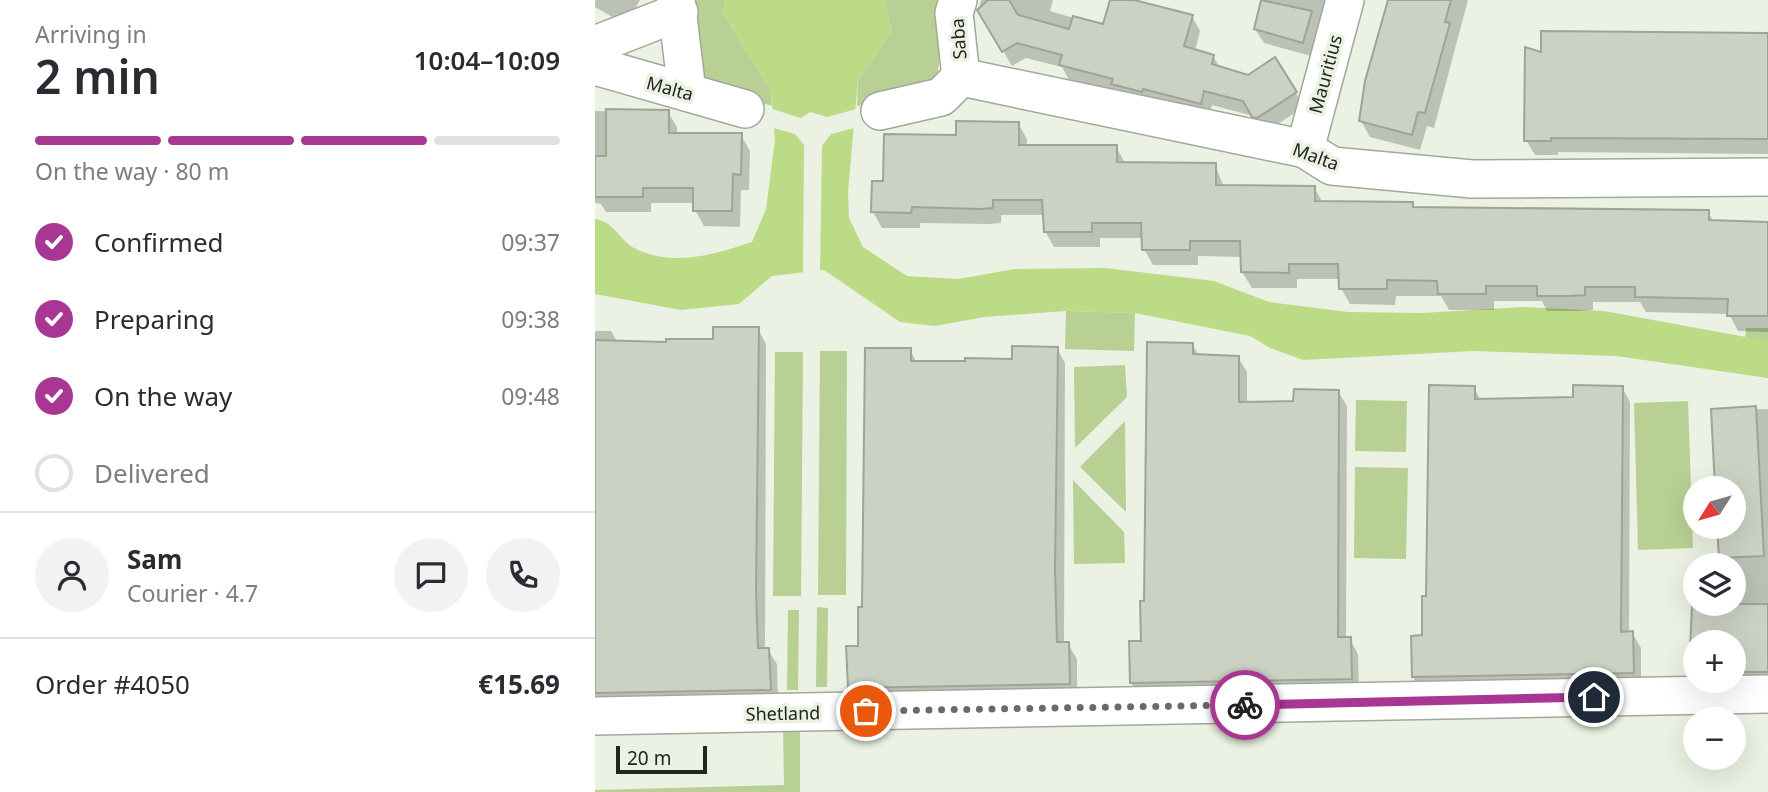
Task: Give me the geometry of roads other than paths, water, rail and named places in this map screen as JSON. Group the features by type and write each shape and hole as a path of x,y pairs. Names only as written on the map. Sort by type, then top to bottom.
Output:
{"street":[{"name":"Saba","path":"958,0 954,13 961,77"},
{"name":"Mauritius","path":"1305,149 1345,0"},
{"path":"595,45 678,6 687,92"},
{"name":"Malta","path":"595,66 745,110"},
{"path":"880,111 941,97 961,77"},
{"name":"Malta","path":"961,77 1305,149 1332,166 1472,179 1768,177"},
{"name":"Shetland","path":"595,716 1768,694"}]}
